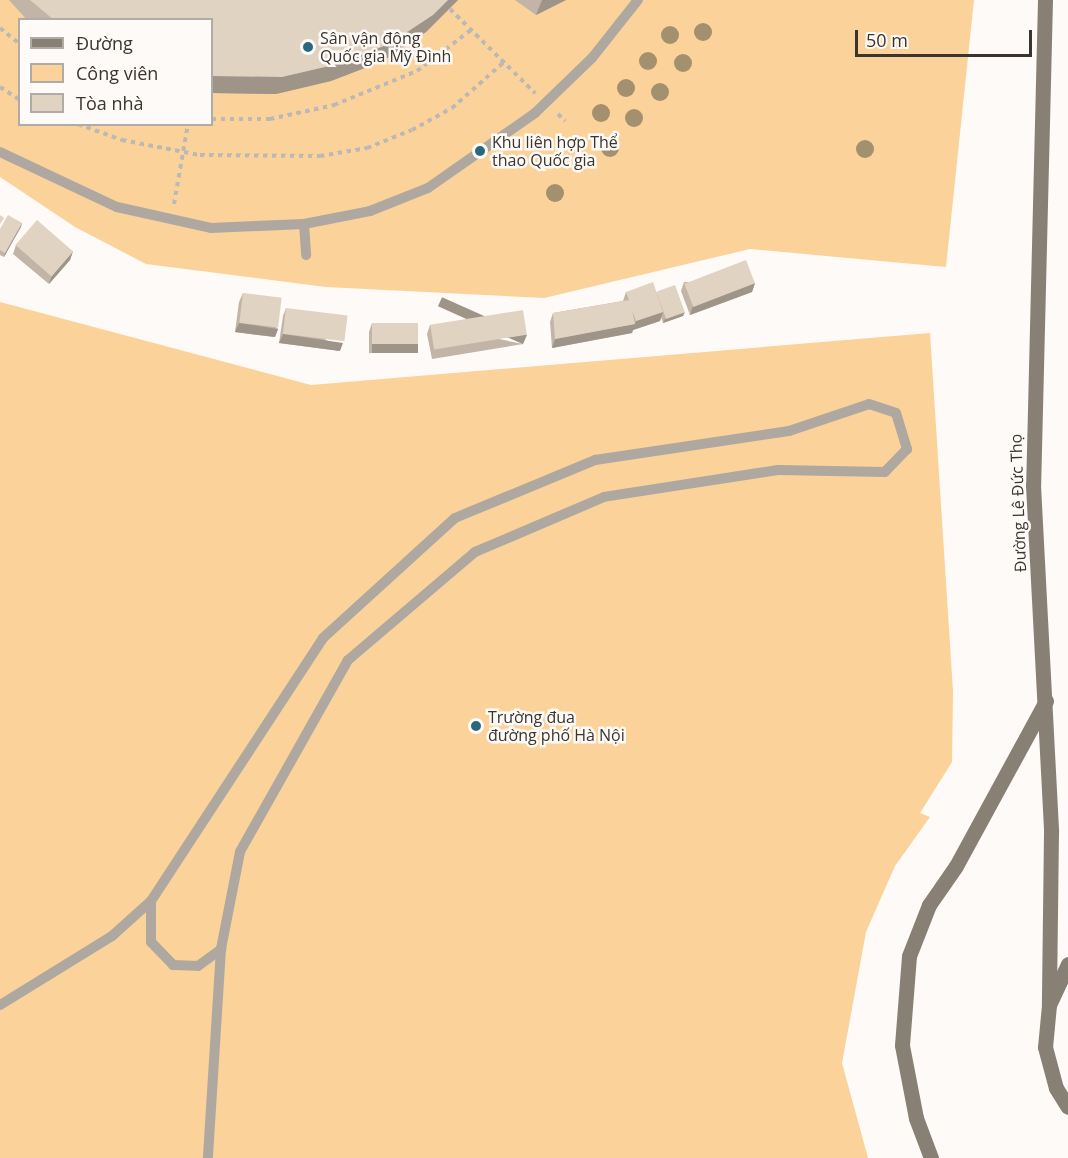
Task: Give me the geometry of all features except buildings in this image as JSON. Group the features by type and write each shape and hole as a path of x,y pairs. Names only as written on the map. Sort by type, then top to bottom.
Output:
{"main road":[{"name":"Đường Lê Đức Thọ","path":"1045,0 1033,485 1046,701 1049,1005"},
{"path":"931,1158 916,1118 902,1045 909,956 929,905 956,866 1046,701"},
{"path":"1068,964 1049,1005 1045,1047 1056,1088 1068,1107"}],"lane":[{"path":"0,152 117,207 211,228 304,224 370,211 428,188 545,102 592,58 638,0"},
{"path":"304,224 306,255"},
{"path":"0,1005 112,936 151,901 323,638 455,518 595,460 789,431 869,404 896,413 907,448 885,472 777,470 604,497 476,552 348,660 240,852 221,949 208,1158"},
{"path":"151,901 151,942 173,965 198,966 221,949"}],"path":[{"path":"450,9 565,121"},
{"path":"0,28 18,42"},
{"path":"213,119 270,119 334,105 417,71 471,30"},
{"path":"86,126 183,151 252,159 367,148 452,108 504,62"},
{"path":"0,87 18,99"},
{"path":"176,192 188,126"}],"green space":[{"name":"Khu liên hợp Thể thao Quốc gia","path":"0,0 974,0 946,267 750,249 544,298 326,287 146,264 75,227 0,177"},
{"name":"Trường đua đường phố Hà Nội","path":"0,302 311,385 930,333 953,691 952,762 920,813 930,817 895,866 866,932 842,1063 868,1158 0,1158"}],"place":[{"name":"Sân vận động Quốc gia Mỹ Đình","path":"308,47"},
{"name":"Khu liên hợp Thể thao Quốc gia","path":"480,151"},
{"name":"Trường đua đường phố Hà Nội","path":"476,726"}]}
